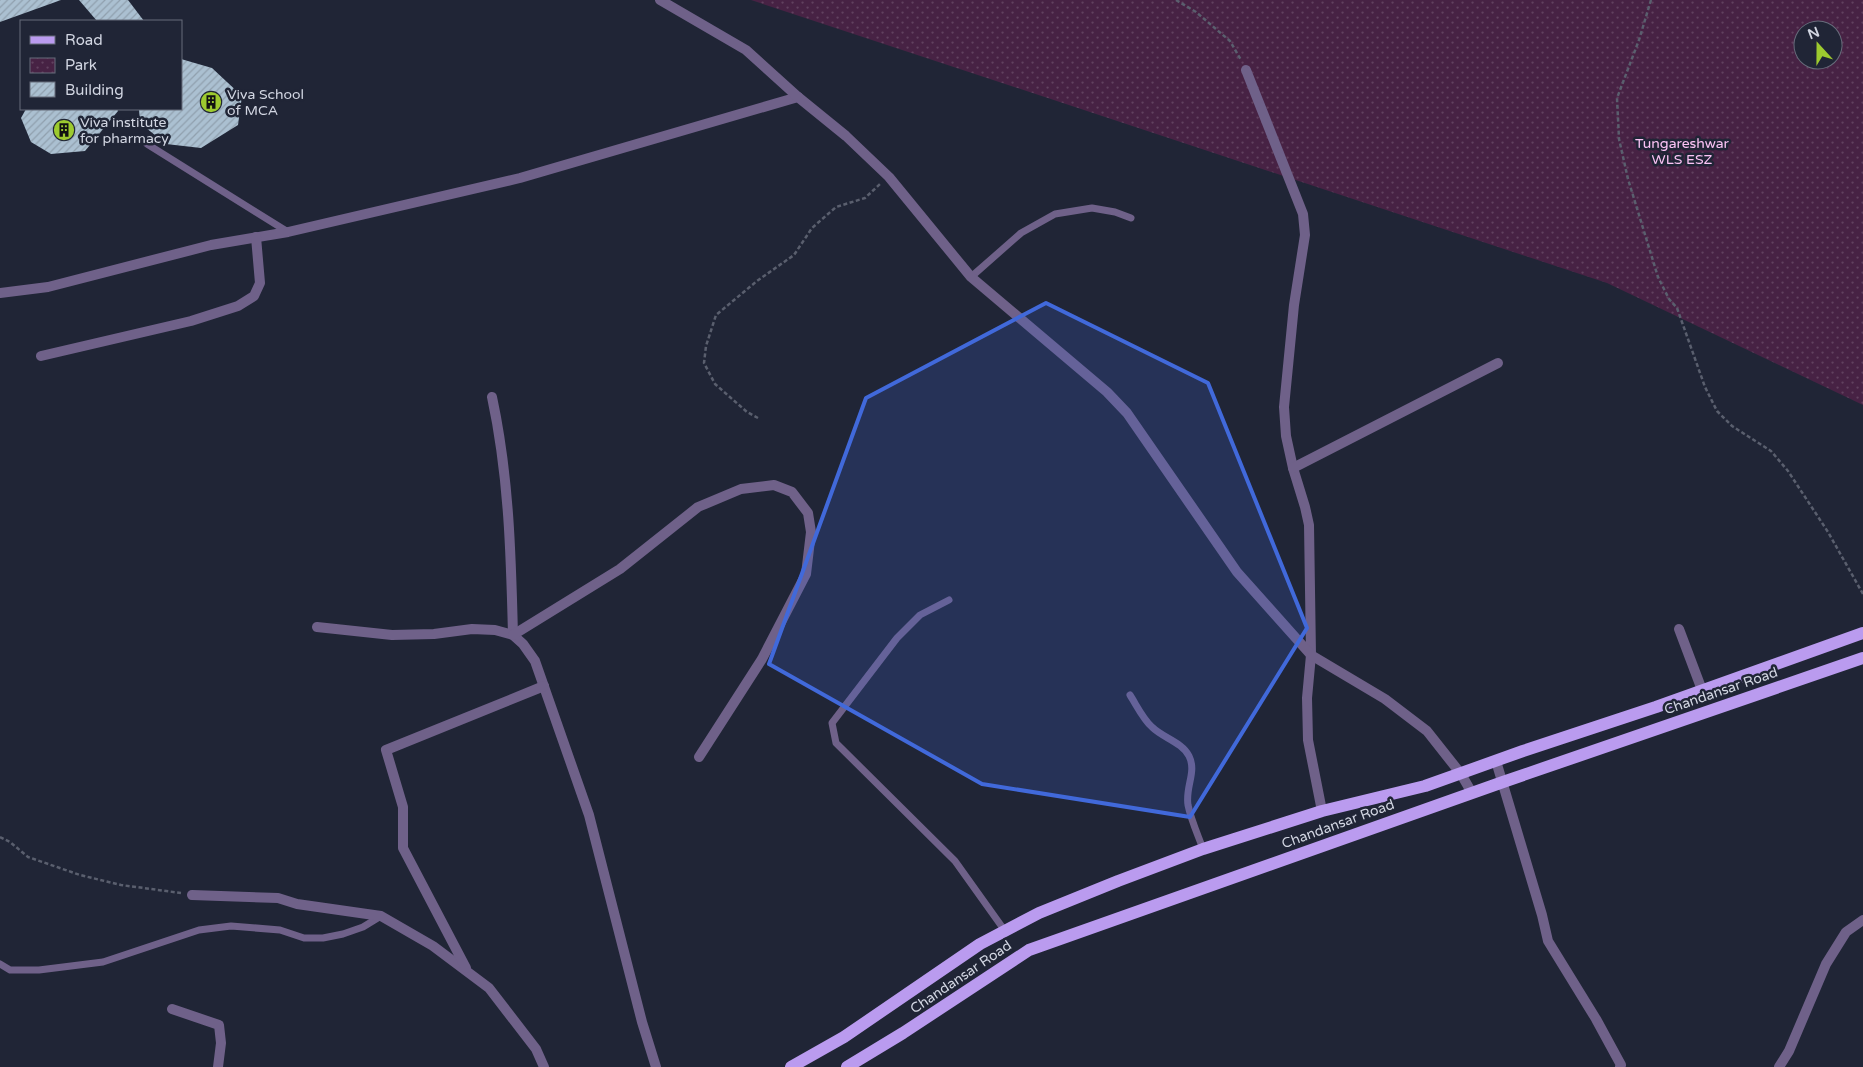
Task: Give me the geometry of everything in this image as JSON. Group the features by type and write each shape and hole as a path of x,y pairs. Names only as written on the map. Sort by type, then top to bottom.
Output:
{"main road":[{"path":"791,1067 844,1037 980,944 1039,913 1118,881 1203,849 1322,812 1425,786 1863,633"},
{"name":"Chandansar Road","path":"847,1067 903,1033 1028,950 1503,782 1863,658"}],"street":[{"path":"660,0 746,50 798,97 846,136 889,177 971,277 1107,392 1127,413 1237,572 1311,655 1385,699 1427,731 1461,774 1472,793"},
{"path":"1246,70 1302,214 1305,235 1294,305 1284,407 1286,436 1309,525 1311,655 1307,698 1308,740 1322,812"},
{"path":"0,293 48,287 211,244 288,232 520,178 798,97"},
{"path":"41,356 191,321 238,306 254,296 260,283 256,237"},
{"path":"1293,468 1498,363"},
{"path":"492,397 500,437 511,535 513,635"},
{"path":"513,635 620,569 698,507 740,489 774,485 792,492 808,513 811,532 806,574 762,659 699,757"},
{"path":"317,627 392,635 434,634 472,629 495,630 513,635 523,644 535,661 589,815 642,1022 656,1067"},
{"path":"1679,629 1702,690"},
{"path":"467,971 403,848 403,807 386,750 544,686"},
{"path":"1496,761 1548,942 1596,1019 1621,1064 1620,1067"},
{"path":"192,894 278,898 297,904 381,916 433,946 489,988 536,1049 544,1067"},
{"path":"1779,1067 1789,1051 1826,964 1846,932 1863,920"},
{"path":"172,1009 219,1025 221,1043 218,1067"}],"lane":[{"path":"147,144 288,232"},
{"path":"971,277 1021,232 1055,214 1092,208 1116,212 1131,218"},
{"path":"949,600 920,615 897,638 832,724 833,734 836,743 955,861 1005,931"},
{"path":"1130,695 1152,728 1187,752 1192,761 1192,775 1187,790 1188,806 1203,849"},
{"path":"0,964 10,970 40,970 103,962 199,930 231,926 280,930 304,938 323,938 363,927 381,916"}],"path":[{"path":"1176,0 1196,12 1230,41 1246,70"},
{"path":"1651,0 1639,40 1617,98 1618,139 1658,278 1669,299 1677,308 1704,387 1717,411 1732,426 1771,450 1788,471 1832,539 1863,594"},
{"path":"758,418 747,412 715,384 704,364 706,346 716,315 757,281 794,255 812,228 836,207 865,198 889,177"},
{"path":"0,837 10,842 28,857 80,875 121,885 192,894"}],"highlighted area":[{"path":"1046,303 1208,383 1307,628 1190,817 982,784 769,664 866,398"}],"green space":[{"name":"Tungareshwar WLS ESZ","path":"751,0 1863,0 1863,405 1607,283"}],"building":[{"path":"0,0 61,0 0,22"},
{"path":"79,0 128,0 143,20 96,20"},
{"name":"Viva School of MCA","path":"182,59 212,68 242,96 238,125 201,148 166,144 140,123 139,110 182,110"},
{"name":"Viva institute for pharmacy","path":"25,110 118,111 85,151 51,154 31,142 21,118"}],"place":[{"name":"Viva School of MCA","path":"211,102"},
{"name":"Viva institute for pharmacy","path":"64,130"}]}
